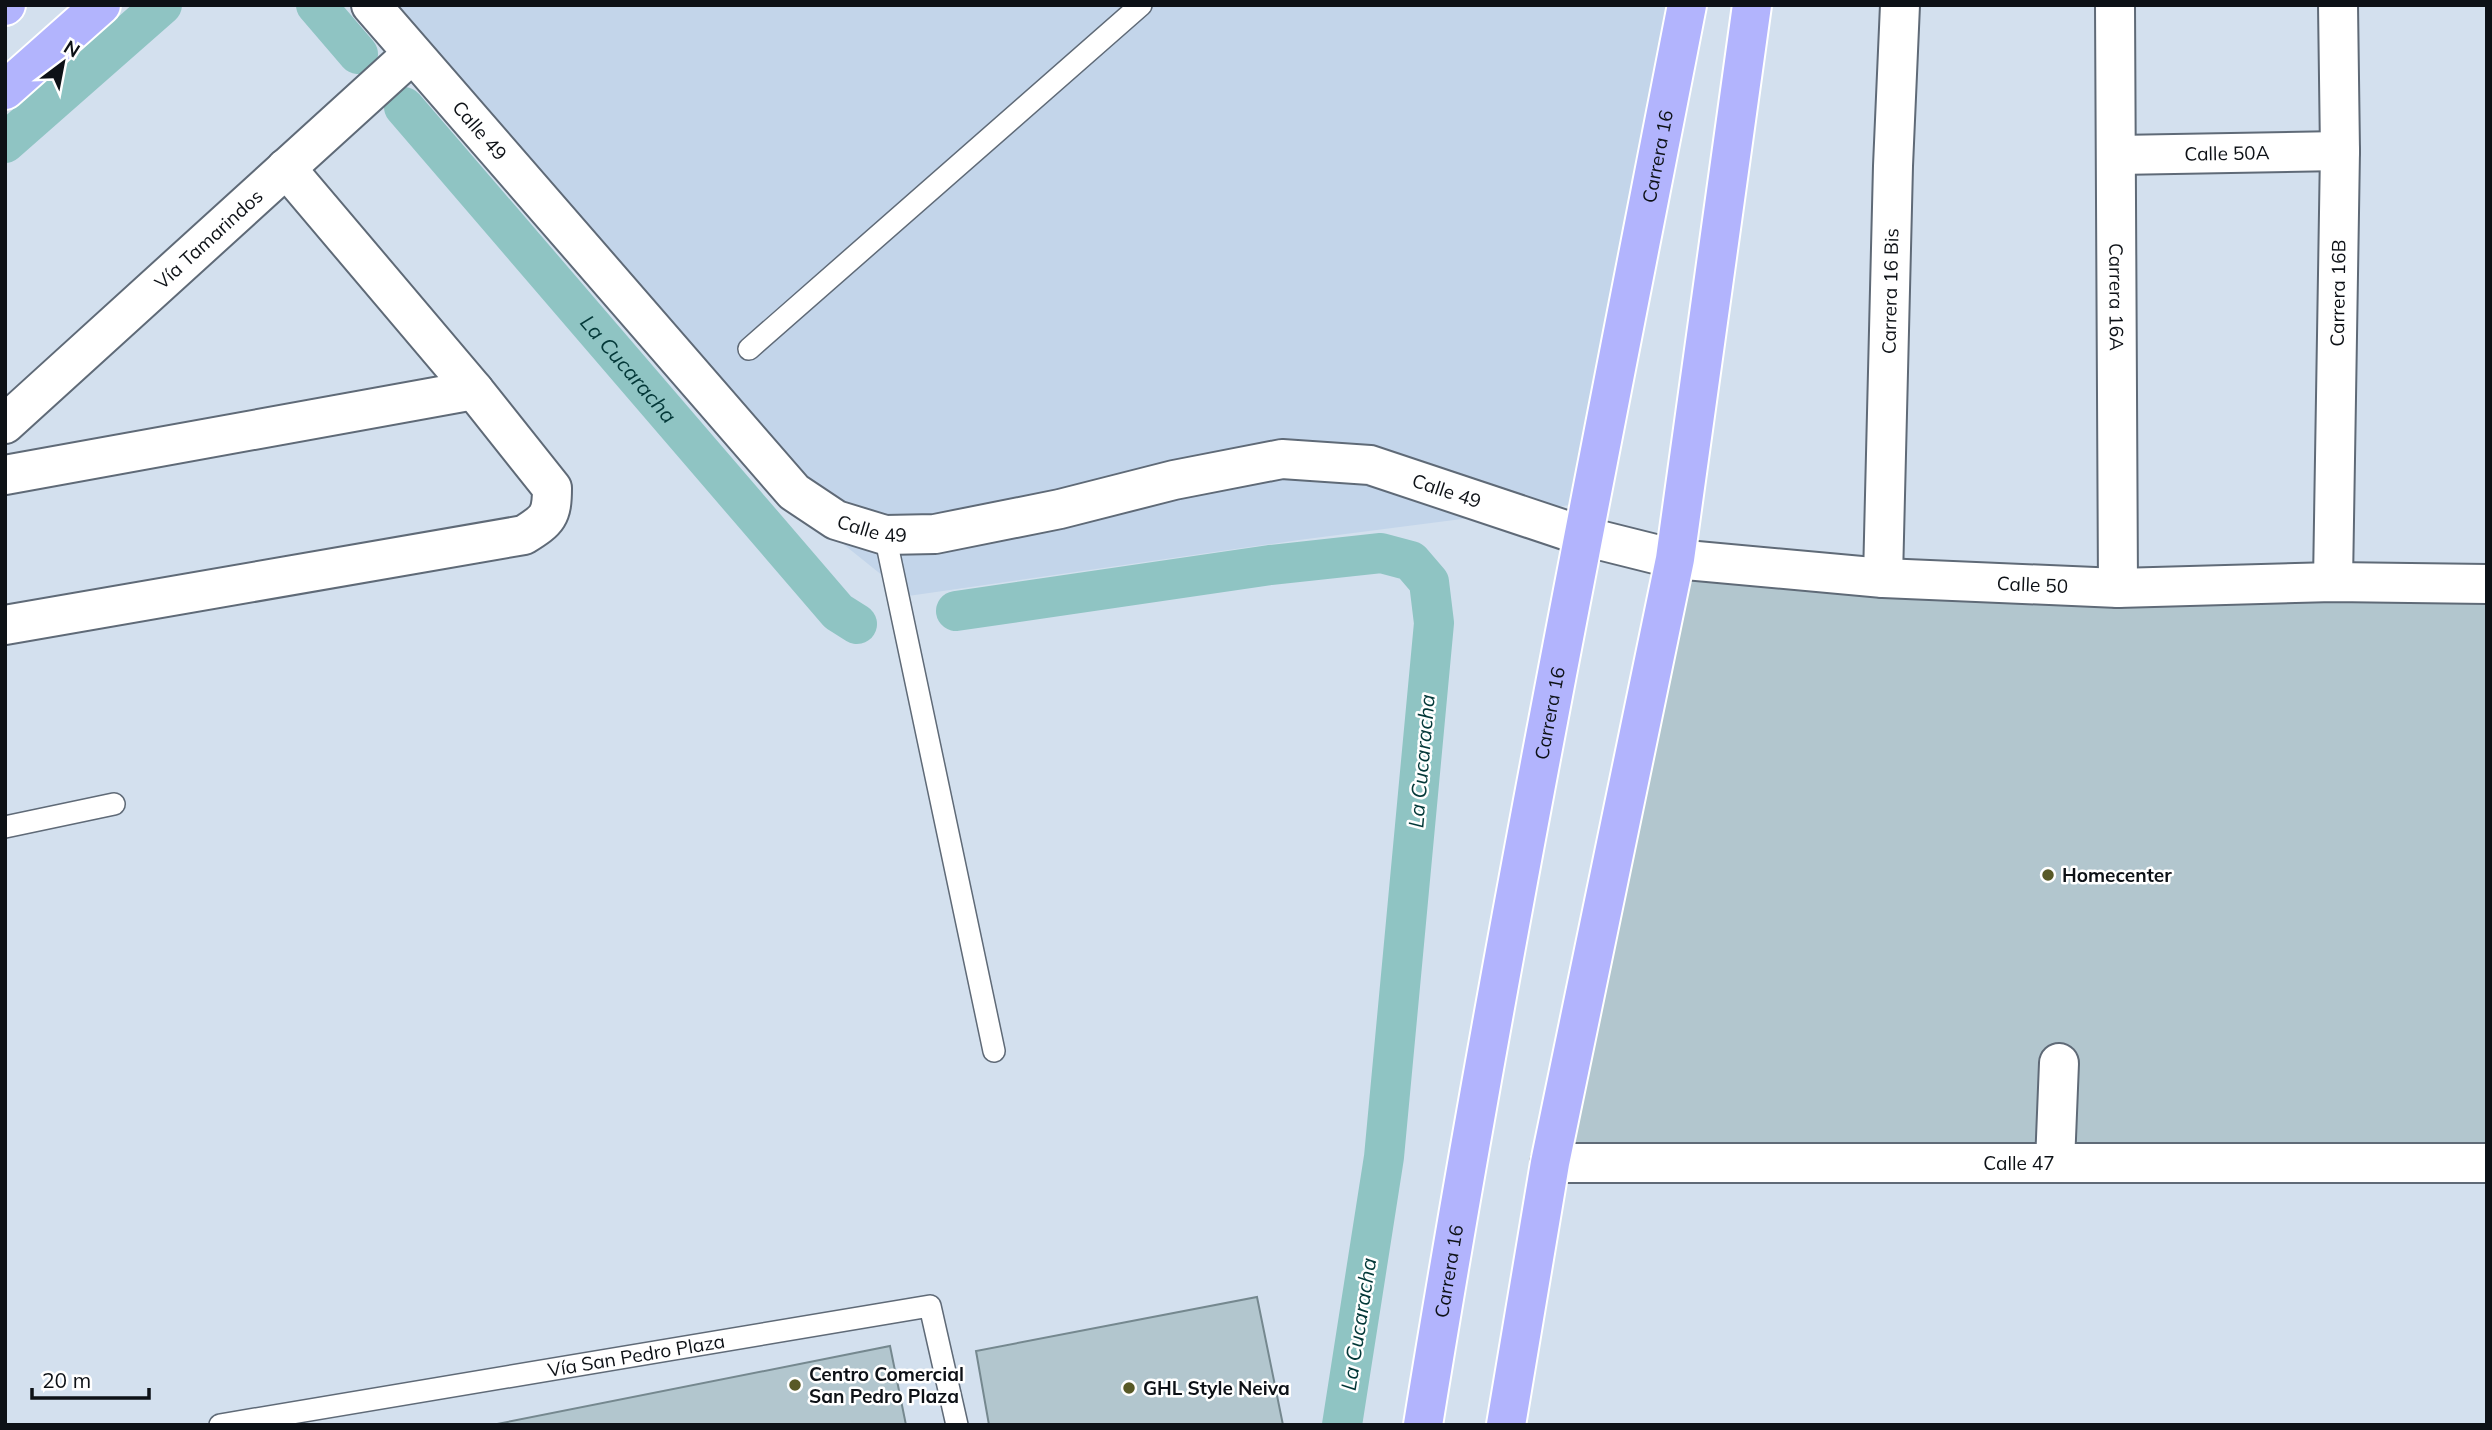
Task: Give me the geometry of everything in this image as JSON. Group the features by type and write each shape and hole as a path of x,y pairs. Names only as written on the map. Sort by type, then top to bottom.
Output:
{"main road":[{"path":"5,90 101,5"},
{"name":"Carrera 16","path":"1423,1425 1453,1237 1583,536 1687,5"},
{"path":"1506,1425 1550,1163 1675,559 1752,5"}],"street":[{"name":"Calle 49","path":"371,5 794,492 836,520 884,535 935,534 1060,509 1174,480 1282,459 1370,465 1583,536"},
{"name":"Carrera 16 Bis","path":"1883,578 1899,5"},
{"name":"Carrera 16A","path":"2115,5 2118,588"},
{"name":"Carrera 16B","path":"2333,582 2340,151 2338,5"},
{"name":"Vía Tamarindos","path":"5,424 412,54"},
{"name":"Calle 50A","path":"2117,155 2340,151"},
{"path":"5,625 524,535 546,521 552,506 552,488 474,390 286,168"},
{"path":"5,475 474,390"},
{"name":"Calle 50","path":"1583,536 1675,559 1883,578 2118,588 2333,582 2487,584"},
{"path":"2055,1163 2059,1063"},
{"name":"Calle 47","path":"1550,1163 2487,1163"}],"lane":[{"path":"749,349 1141,5"},
{"path":"884,535 994,1051"},
{"path":"5,827 114,804"},
{"name":"Vía San Pedro Plaza","path":"220,1425 930,1306 957,1425"}],"shaded area":[{"path":"367,5 1671,5 1570,505 1299,540 908,596 767,483"}],"building":[{"name":"Homecenter","path":"1675,559 2487,585 2487,1163 1550,1163"},
{"name":"GHL Style Neiva","path":"1257,1297 1283,1425 989,1425 976,1351"},
{"name":"Centro Comercial San Pedro Plaza","path":"890,1346 906,1425 492,1425"}],"waterway":[{"name":"La Cucaracha","path":"5,143 162,5"},
{"name":"La Cucaracha","path":"316,5 358,54"},
{"name":"La Cucaracha","path":"404,107 838,612 857,624"},
{"name":"La Cucaracha","path":"956,611 1270,565 1381,553 1411,561 1429,582 1434,623 1384,1157 1342,1425"}],"place":[{"name":"Homecenter","path":"2048,875"},
{"name":"Centro Comercial San Pedro Plaza","path":"795,1385"},
{"name":"GHL Style Neiva","path":"1129,1388"}]}
